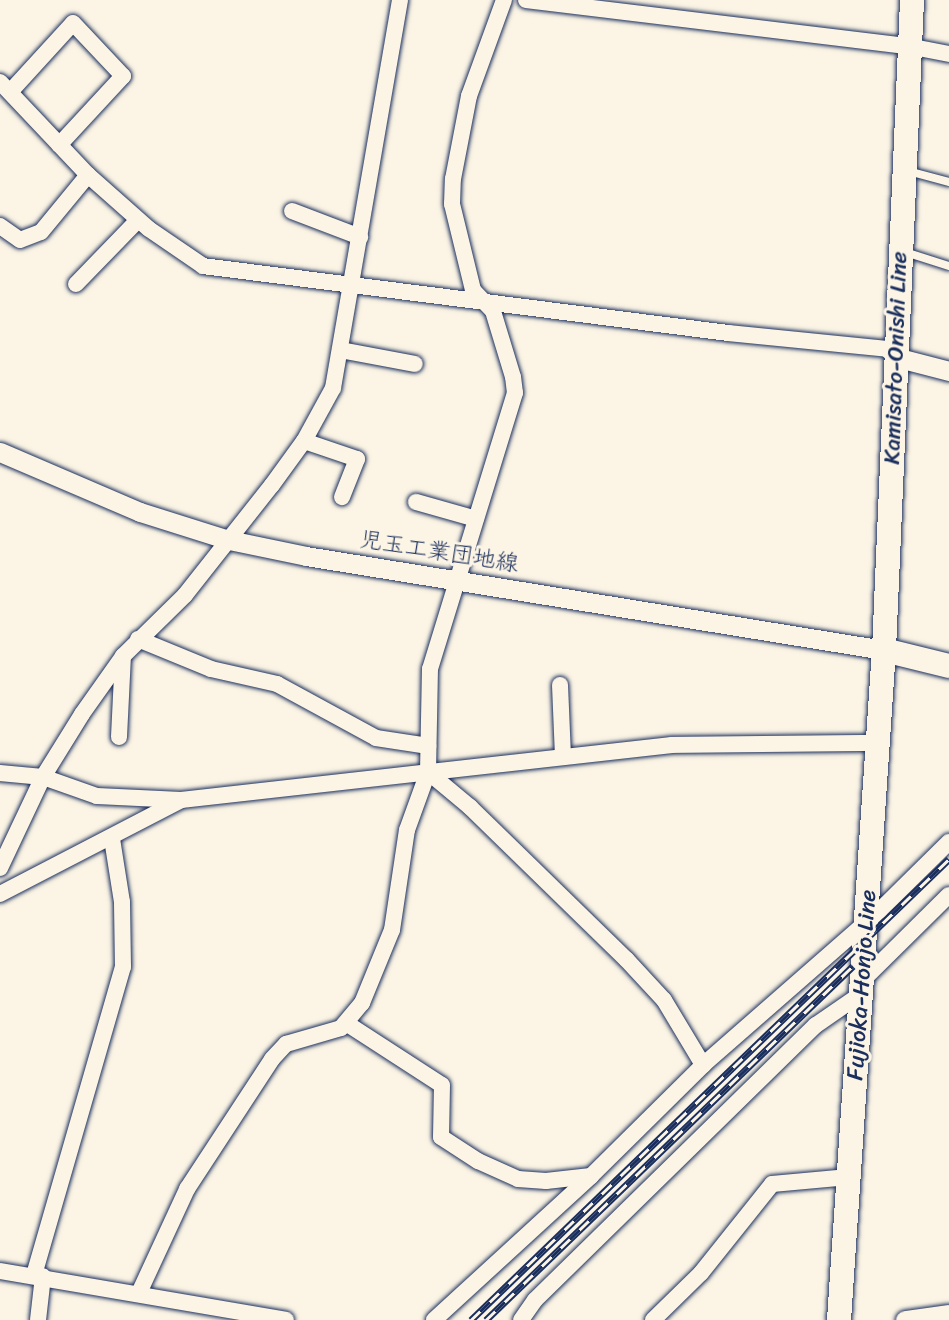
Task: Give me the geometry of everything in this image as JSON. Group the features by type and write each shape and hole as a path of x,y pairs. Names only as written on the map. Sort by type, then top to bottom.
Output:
{"main road":[{"name":"Kamisato-Onishi Line","path":"884,650 894,454 899,250 912,0"},
{"path":"884,650 949,667"},
{"name":"Fujioka-Honjo Line","path":"839,1320 884,650"}],"street":[{"path":"0,868 43,777 82,713 123,656 186,594 229,540 304,441 333,388 400,0"},
{"path":"139,1293 187,1189 272,1059 286,1044 341,1028 346,1023 362,1003 392,930 407,830 428,772 430,669 515,393 513,377 492,311 473,290 462,255 452,204 453,180 469,96 504,0"},
{"path":"526,0 908,46 949,54"},
{"path":"59,145 123,76 73,23 5,87 59,145 88,175 138,220 203,266 741,334 887,349 895,357 949,371"},
{"path":"1,229 20,240 41,232 88,175"},
{"path":"292,211 360,237"},
{"path":"76,284 138,220"},
{"path":"341,350 415,364"},
{"path":"304,441 357,458 342,497"},
{"name":"児玉工業団地線","path":"0,452 140,512 229,540 306,556 884,650"},
{"path":"416,502 476,519"},
{"path":"138,639 211,669 277,684 376,738 428,746"},
{"path":"120,737 123,656"},
{"path":"560,685 563,757"},
{"path":"0,773 43,777 97,796 181,800 672,745 878,743"},
{"path":"428,772 470,807 626,959 664,1000 703,1065"},
{"path":"0,894 111,839 181,800"},
{"path":"38,1320 38,1276 124,967 122,902 111,839"},
{"path":"434,1320 591,1176 703,1065 866,921 949,842"},
{"path":"521,1320 535,1300 816,1025 861,988 949,895"},
{"path":"346,1023 442,1085 441,1137 478,1161 518,1179 546,1181 591,1176"},
{"path":"653,1320 701,1273 772,1184 849,1177"},
{"path":"0,1271 286,1320"},
{"path":"905,1320 949,1314"}],"lane":[{"path":"903,170 949,182"},
{"path":"899,250 949,266"}],"railway":[{"path":"471,1320 949,859"},
{"path":"486,1320 853,966"}]}
